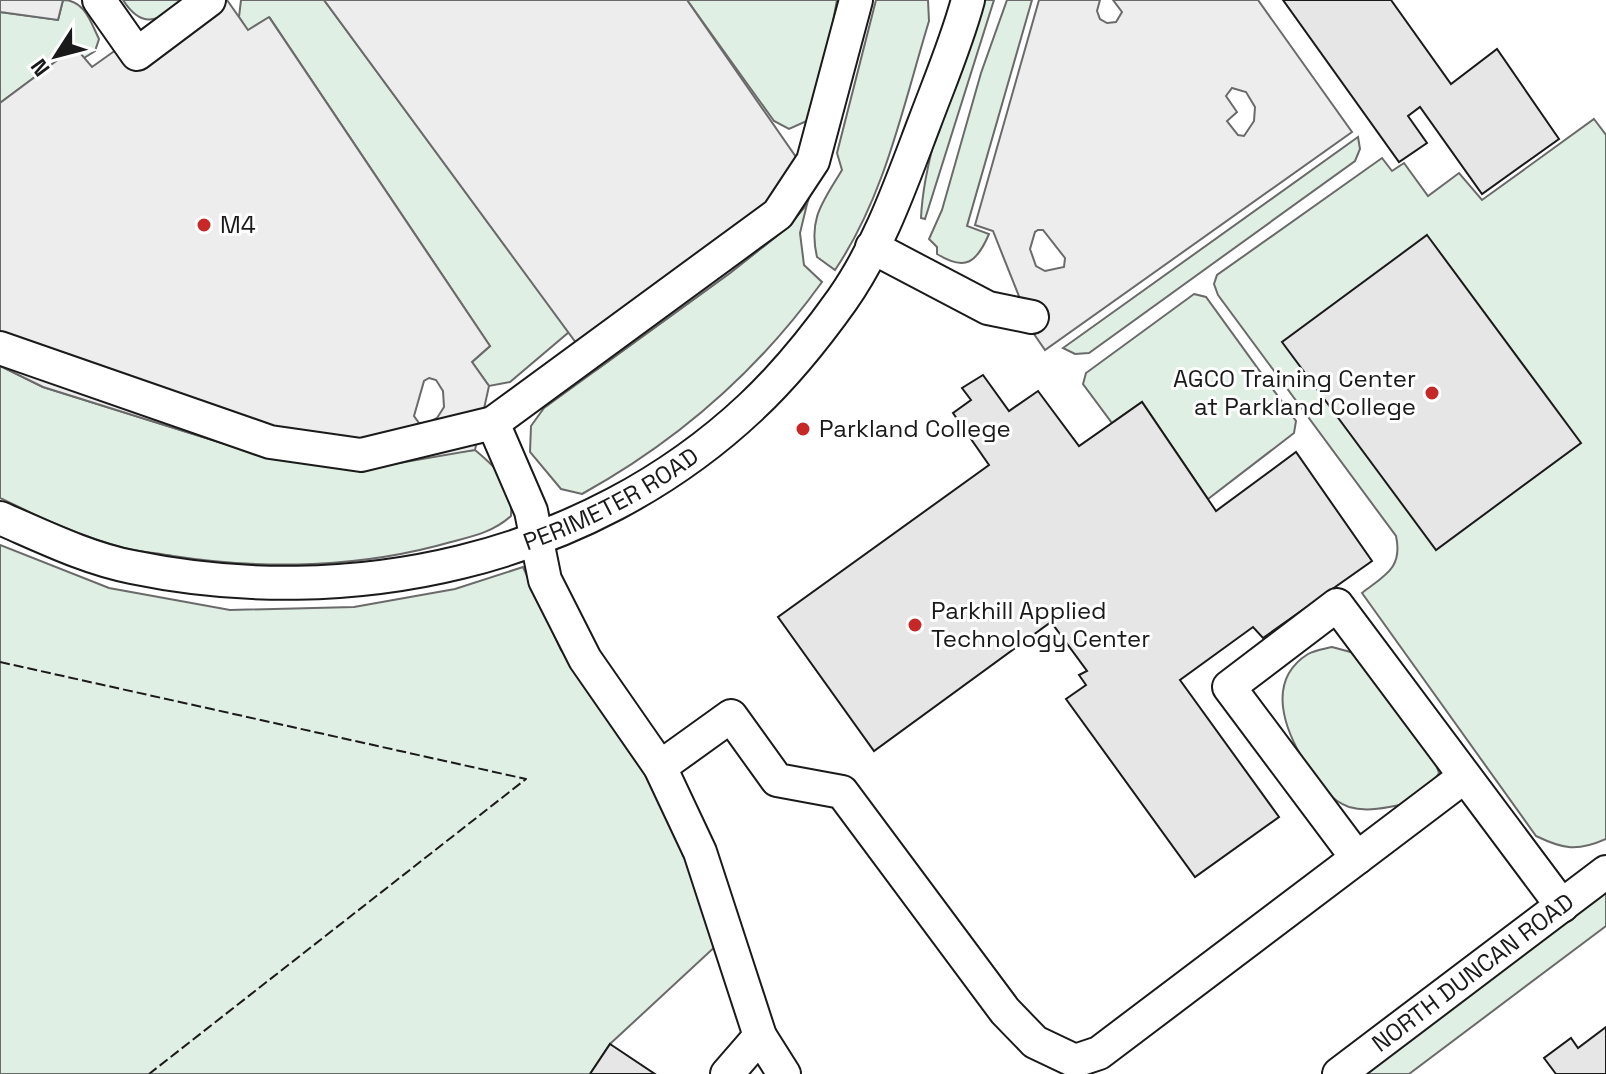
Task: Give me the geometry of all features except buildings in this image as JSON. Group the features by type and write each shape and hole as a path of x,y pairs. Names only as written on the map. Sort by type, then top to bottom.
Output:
{"street":[{"path":"99,0 137,54 209,0"},
{"path":"0,348 270,442 302,447 361,455 493,423 778,214 813,161 856,0"},
{"name":"PERIMETER ROAD","path":"0,518 128,567 188,577 336,583 391,577 467,561 536,541 595,514 704,447 751,407 797,358 844,297 897,195 960,30 968,0"},
{"path":"872,247 988,308 1032,317"},
{"path":"493,423 531,511 545,580 585,659 660,767 700,852 760,1036 784,1074"},
{"path":"1357,858 1229,687 1337,605 1562,906"},
{"path":"660,767 731,716 777,780 842,792 1005,1011 1035,1042 1075,1061 1099,1053 1464,777"},
{"name":"NORTH DUNCAN ROAD","path":"1339,1074 1606,872"},
{"path":"727,1074 760,1036"}],"green space":[{"path":"63,0 77,4 86,14 99,39 95,51 84,58 75,47 0,103 0,12 58,20"},
{"path":"123,0 186,0 161,17 146,19 138,16"},
{"path":"241,0 324,0 569,332 510,382 489,386 472,362 490,346 270,18 248,31 239,17"},
{"path":"687,0 837,0 826,59 809,120 789,129 774,121"},
{"path":"876,0 928,0 929,21 880,181 852,242 835,270 817,257 814,231 823,201 842,170 837,153"},
{"path":"981,0 994,0 925,219 921,218 936,136"},
{"path":"1007,0 1032,0 967,226 989,234 975,257 963,263 956,262 937,254 937,247 929,239 942,210 981,73"},
{"path":"1594,119 1606,135 1606,839 1587,846 1570,847 1536,836 1362,593 1390,570 1397,556 1396,536 1218,295 1214,284 1217,275 1382,158 1392,171 1404,163 1428,196 1459,173 1482,200"},
{"path":"1358,137 1360,149 1355,161 1089,353 1075,354 1063,348"},
{"path":"807,204 800,233 804,265 822,282 771,345 714,402 651,451 582,494 561,489 530,452 531,426 544,408 730,273 788,227"},
{"path":"1194,294 1206,297 1296,421 1294,433 1208,499 1142,402 1112,423 1083,384 1086,373"},
{"path":"0,366 43,387 273,459 442,454 475,450 503,478 510,495 511,516 497,526 468,538 417,551 347,562 242,563 136,551 108,543 0,498"},
{"path":"0,545 109,588 230,610 354,607 455,589 523,567 561,650 609,708 650,773 719,943 610,1044 590,1074 0,1074"},
{"path":"1332,647 1354,653 1433,756 1439,773 1423,800 1376,809 1349,807 1330,795 1319,783 1298,751 1283,707 1287,678 1295,665 1311,653"},
{"path":"1606,892 1606,926 1409,1074 1360,1074"}],"shaded area":[{"path":"0,0 63,0 58,20 0,12"},
{"name":"M4","path":"186,0 227,0 248,30 269,17 490,346 472,362 489,386 475,450 370,468 273,459 43,387 0,366 0,103 75,47 92,67","holes":["429,378 436,380 443,391 444,407 437,418 426,424 419,423 414,416 424,381"]},
{"path":"324,0 687,0 814,183 807,204 788,227 730,273 596,370"},
{"path":"1039,0 1100,0 1097,11 1100,19 1107,23 1116,22 1122,12 1113,0 1258,0 1352,132 1045,350 1034,334 993,231 975,225","holes":["1232,88 1246,92 1255,107 1254,121 1244,136 1238,135 1227,121 1237,112 1226,96","1038,230 1043,230 1065,258 1064,267 1045,271 1036,266 1030,249"]}],"fence":[{"path":"0,662 526,779 149,1074"}],"place":[{"name":"M4","path":"204,225"},
{"name":"AGCO Training Center at Parkland College","path":"1432,393"},
{"name":"Parkland College","path":"803,429"},
{"name":"Parkhill Applied Technology Center","path":"915,625"}]}
